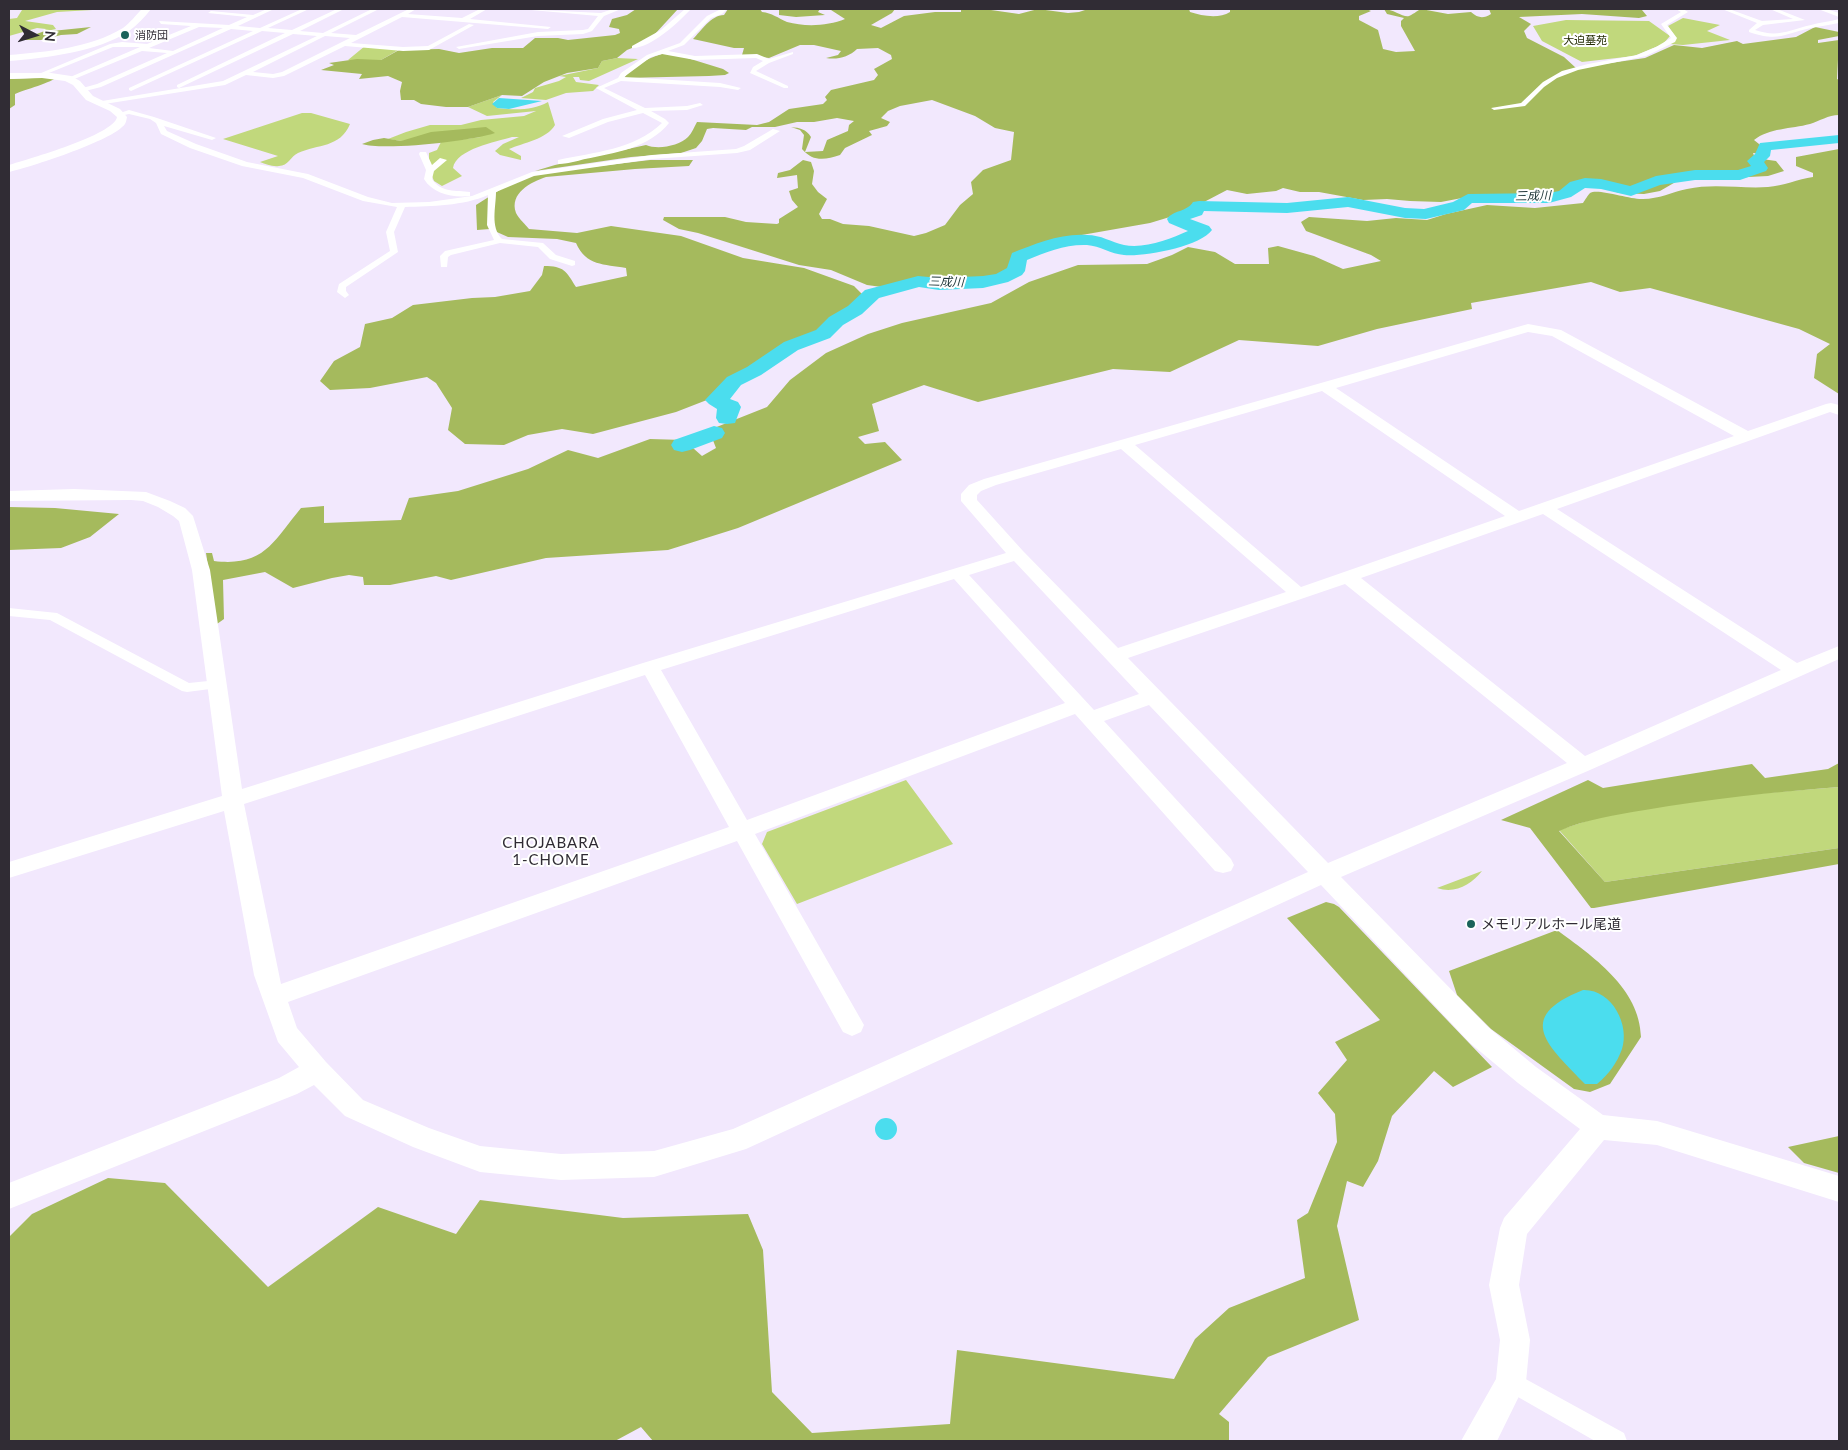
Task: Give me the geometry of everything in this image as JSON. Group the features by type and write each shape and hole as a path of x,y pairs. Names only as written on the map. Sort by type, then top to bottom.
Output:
{"street":[{"path":"9,58 37,55 105,39 127,28 147,9"},
{"path":"187,23 220,9"},
{"path":"81,90 99,86 271,9"},
{"path":"131,89 306,9"},
{"path":"123,88 165,92 341,9"},
{"path":"98,103 225,83 376,9"},
{"path":"245,73 273,76 284,74 413,9"},
{"path":"463,20 484,9"},
{"path":"523,9 602,15 618,9"},
{"path":"574,18 591,9"},
{"path":"634,47 647,42 680,18 688,9"},
{"path":"621,79 623,74 649,56 689,39 709,17 720,13 724,9"},
{"path":"1494,108 1523,105 1544,83 1564,73 1653,52 1673,41 1674,38 1664,24 1685,12 1679,9"},
{"path":"1725,9 1761,23 1802,20"},
{"path":"1773,9 1818,25"},
{"path":"1821,9 1839,16"},
{"path":"543,16 553,10"},
{"path":"211,13 254,16"},
{"path":"432,18 440,13"},
{"path":"702,13 714,15"},
{"path":"401,15 558,28"},
{"path":"459,47 590,30 602,15"},
{"path":"157,16 170,34 174,35"},
{"path":"496,23 504,18"},
{"path":"526,26 534,21"},
{"path":"1761,23 1750,31 1773,37 1788,35 1812,26 1839,21"},
{"path":"161,22 357,37"},
{"path":"551,34 566,23"},
{"path":"70,79 200,24"},
{"path":"345,44 403,49 429,48 471,24"},
{"path":"38,76 117,44 149,46"},
{"path":"142,49 304,64"},
{"path":"662,52 695,58 757,56 764,57 768,61"},
{"path":"786,87 752,72 755,68 768,61 791,53"},
{"path":"9,76 70,79 78,83 81,90 90,100 120,114 129,112 138,114 212,138"},
{"path":"505,180 517,173 643,142 666,123 599,88 621,79 720,84 738,88"},
{"path":"99,86 115,87"},
{"path":"566,136 595,124 644,110 691,108 700,105"},
{"path":"9,168 96,138 118,127 121,123 120,114"},
{"path":"158,122 164,132 201,149 245,164 305,176 366,199 402,205 462,200 492,192 532,174"},
{"path":"442,160 430,170 428,179 433,186 451,193 477,192 505,180 532,174 652,156 738,151 747,148 776,131"},
{"path":"422,154 430,170"},
{"path":"492,192 492,232 500,241"},
{"path":"345,295 341,292 342,286 394,252 390,232 402,205"},
{"path":"444,265 444,256 448,253 500,241 540,245 557,259 572,263"},
{"path":"1748,437 1556,333 1528,328 1125,445 990,482 975,488 969,494 969,501 1017,555 1479,1035 1527,1075 1598,1127 1656,1133 1839,1189"},
{"path":"1324,386 1517,517"},
{"path":"1115,656 1348,577 1831,407 1839,411"},
{"path":"1125,445 1299,594"},
{"path":"9,496 74,494 146,497 179,512 187,520 201,570 233,801 266,975 287,1034 317,1070 354,1108 422,1138 480,1159 561,1166 654,1164 737,1140 1325,874 1583,766 1839,652"},
{"path":"1544,508 1796,672"},
{"path":"9,870 233,801 650,667 1017,555"},
{"path":"957,572 1223,866"},
{"path":"1348,577 1583,766"},
{"path":"9,612 53,616 187,688 218,684"},
{"path":"650,667 852,1025"},
{"path":"273,998 743,830 1083,712 1154,696"},
{"path":"9,1196 288,1086 317,1070"},
{"path":"1477,1441 1484,1435 1511,1382 1514,1340 1504,1285 1514,1228 1598,1127"},
{"path":"1511,1382 1616,1441"}],"green space":[{"path":"13,9 110,9 57,12 25,21 53,25 56,29 42,32 46,29 37,28 9,36 9,19 17,18 22,10"},
{"path":"636,9 678,9 655,34 617,58 602,61 598,68 567,73 544,82 522,96 502,95 468,107 446,107 421,104 414,100 401,100 402,82 388,76 359,79 362,74 321,70 334,65 329,63 357,59 381,60 399,50 439,49 459,53 492,48 523,48 535,38 568,40 615,35 620,33 619,29 609,27 612,19 627,15"},
{"path":"728,9 760,9 762,12 787,22 809,25 831,23 845,19 831,10 821,9 895,9 892,13 871,25 881,28 904,16 935,12 961,12 961,9 984,9 1019,14 1038,9 1068,13 1088,9 1189,9 1190,12 1205,16 1221,16 1230,12 1230,9 1366,9 1371,11 1359,16 1359,20 1378,30 1383,49 1396,52 1415,51 1401,26 1401,21 1404,18 1387,14 1384,9 1407,16 1421,9 1448,14 1471,12 1478,17 1485,17 1491,14 1489,9 1636,9 1642,10 1647,16 1639,18 1582,14 1519,17 1531,24 1524,31 1527,38 1564,57 1576,68 1645,58 1674,45 1702,48 1737,41 1743,44 1796,37 1815,27 1839,32 1839,36 1818,40 1818,43 1839,40 1837,79 1839,80 1839,115 1810,124 1766,133 1754,140 1764,148 1764,154 1753,153 1755,158 1776,161 1784,171 1768,176 1710,179 1702,173 1678,173 1679,180 1660,191 1644,194 1619,193 1593,184 1580,185 1564,198 1518,201 1478,197 1441,202 1387,199 1363,200 1283,188 1276,191 1247,194 1227,190 1183,213 1150,223 1059,239 1011,261 1005,274 965,282 918,282 889,288 867,285 831,270 799,265 698,233 679,229 663,220 664,217 725,217 746,222 777,224 779,219 798,207 792,200 789,191 798,188 797,175 777,178 778,173 790,170 803,160 811,162 814,171 812,184 827,199 819,214 822,219 830,219 843,224 869,226 914,236 926,233 945,225 960,205 973,194 971,182 983,170 1011,160 1014,132 995,128 975,116 932,100 900,106 888,111 881,118 890,122 887,126 869,131 872,135 845,148 840,155 829,158 815,158 805,152 823,151 827,140 848,131 849,125 854,121 837,118 814,122 797,122 775,127 752,127 746,130 713,128 707,129 702,141 696,148 681,153 631,157 535,171 646,145 662,147 674,145 688,137 697,122 757,125 769,122 789,109 823,104 827,100 825,97 831,90 874,80 878,75 874,69 892,59 891,55 878,48 857,49 843,57 826,58 838,55 841,51 814,45 800,45 769,58 742,55 744,48 734,48 693,39 711,20 724,15"},
{"path":"779,9 820,9 818,12 825,15 796,17 779,15"},
{"path":"1683,18 1720,25 1707,31 1730,40 1683,45 1670,44 1675,36 1668,26"},
{"name":"大迫墓苑","path":"1566,20 1649,21 1670,36 1663,44 1634,56 1582,62 1542,41 1533,26"},
{"path":"91,27 77,34 61,35 41,40 20,40 42,32"},
{"path":"365,46 400,49 381,60 348,60"},
{"path":"668,52 723,69 729,73 709,76 624,78 638,64"},
{"path":"617,58 638,59 589,81 573,77 576,82 599,85 593,91 566,93 546,100 521,98 533,92 535,88 566,77 559,76 598,68 602,61"},
{"path":"57,77 44,84 15,94 15,105 9,109 9,79"},
{"path":"502,95 493,102 497,108 529,108 548,102 555,125 541,137 509,149 521,156 521,160 500,155 495,151 503,144 519,137 487,144 461,156 453,168 462,176 442,186 434,181 429,169 429,153 437,150 441,142 481,137 401,141 388,139 430,125 461,125 481,120 524,116 536,111 487,116 468,107"},
{"path":"302,113 311,113 350,124 346,132 334,141 298,153 282,166 271,166 260,162 278,156 223,139"},
{"path":"486,127 495,133 467,139 407,146 373,146 362,144 384,138 401,141 431,132"},
{"path":"791,127 807,132 811,137 805,152 802,149 804,135 800,130"},
{"path":"1839,149 1839,394 1814,378 1817,354 1830,344 1799,329 1650,288 1620,292 1591,282 1471,303 1472,309 1377,329 1318,346 1239,340 1170,372 1113,369 978,402 924,385 872,404 879,431 858,437 865,444 885,442 902,460 738,528 668,550 546,558 451,580 436,576 390,585 364,585 363,577 349,575 293,588 265,572 223,580 224,619 217,624 206,553 212,553 214,561 231,562 256,556 266,550 301,508 324,506 324,523 401,520 409,498 458,491 528,469 568,450 598,458 650,439 684,440 702,456 716,448 709,430 767,407 790,380 826,353 868,334 902,323 991,303 1029,282 1078,265 1147,264 1188,247 1215,252 1235,264 1269,264 1268,248 1278,246 1314,256 1343,269 1381,261 1371,255 1306,231 1301,222 1309,217 1367,221 1396,218 1427,220 1487,205 1535,208 1583,203 1590,193 1594,192 1643,199 1655,198 1697,187 1774,186 1813,177 1813,173 1796,166 1796,157"},
{"path":"650,160 693,160 689,166 546,177 528,185 518,194 515,206 516,213 529,229 577,233 611,226 681,236 743,258 804,268 854,286 864,296 859,307 821,338 737,373 712,398 676,412 593,434 562,429 528,435 504,445 465,444 448,430 452,408 436,383 427,377 370,388 330,390 320,381 334,361 360,347 365,324 392,318 413,305 495,297 530,291 542,275 544,266 564,270 576,287 627,276 626,268 596,263 590,260 580,251 576,243 557,239 508,237 490,229 477,230 476,205 506,186 532,174"},
{"path":"9,507 55,508 119,514 90,537 61,548 9,550"},
{"path":"1839,763 1839,787 1742,796 1669,806 1601,818 1559,831 1605,882 1839,848 1839,864 1594,908 1591,908 1530,828 1501,820 1588,780 1603,788 1752,764 1765,778 1828,769"},
{"path":"906,780 953,844 797,904 762,844 767,832"},
{"path":"1839,787 1839,848 1605,882 1559,830 1602,816 1682,803 1741,795"},
{"path":"1482,871 1462,887 1450,890 1437,888"},
{"path":"1326,902 1339,907 1492,1067 1453,1087 1434,1071 1392,1116 1378,1161 1363,1187 1347,1181 1337,1226 1359,1320 1268,1357 1219,1414 1229,1422 1229,1441 653,1441 641,1427 615,1441 9,1441 9,1237 32,1214 108,1178 165,1183 268,1287 378,1207 456,1234 480,1200 623,1218 748,1214 763,1250 772,1392 812,1433 950,1424 957,1350 1174,1379 1195,1339 1229,1308 1305,1278 1297,1220 1308,1213 1337,1142 1335,1114 1318,1093 1347,1060 1335,1042 1380,1020 1287,918"},
{"path":"1557,930 1599,962 1612,975 1623,988 1639,1019 1641,1037 1610,1084 1590,1092 1574,1089 1491,1029 1457,995 1449,971"},
{"path":"1839,1136 1839,1173 1804,1163 1788,1147"}],"water":[{"path":"499,98 542,101 509,109 497,108 492,104"},
{"path":"1583,990 1593,991 1602,995 1610,1002 1621,1020 1623,1030 1624,1040 1618,1059 1597,1084 1585,1084 1560,1058 1544,1034 1543,1022 1548,1011 1561,1001"},
{"path":"886,1118 894,1121 897,1129 894,1137 886,1140 878,1137 875,1129 878,1121"}],"waterway":[{"name":"三成川","path":"1260,207 1287,208 1348,202 1405,213 1426,214 1458,206 1468,199 1549,198 1565,194 1576,185 1585,183 1601,184 1631,191 1656,181 1695,175 1740,175 1760,168 1755,161 1762,156 1765,146 1839,139"},
{"name":"三成川","path":"1186,224 1175,219 1196,211 1199,206 1256,206"},
{"name":"三成川","path":"727,418 727,410 730,407 716,400 727,391 734,381 754,371 791,346 823,334 836,321 855,310 872,294 918,281 939,284 983,282 1002,278 1016,271 1018,257 1067,241 1097,241 1122,250 1141,250 1164,246 1203,230 1190,226"},
{"name":"三成川","path":"682,445 714,433"}],"place":[{"name":"消防団","path":"125,35"},
{"name":"メモリアルホール尾道","path":"1471,924"}],"district":[{"name":"CHOJABARA 1-CHOME","path":"551,852"}]}
